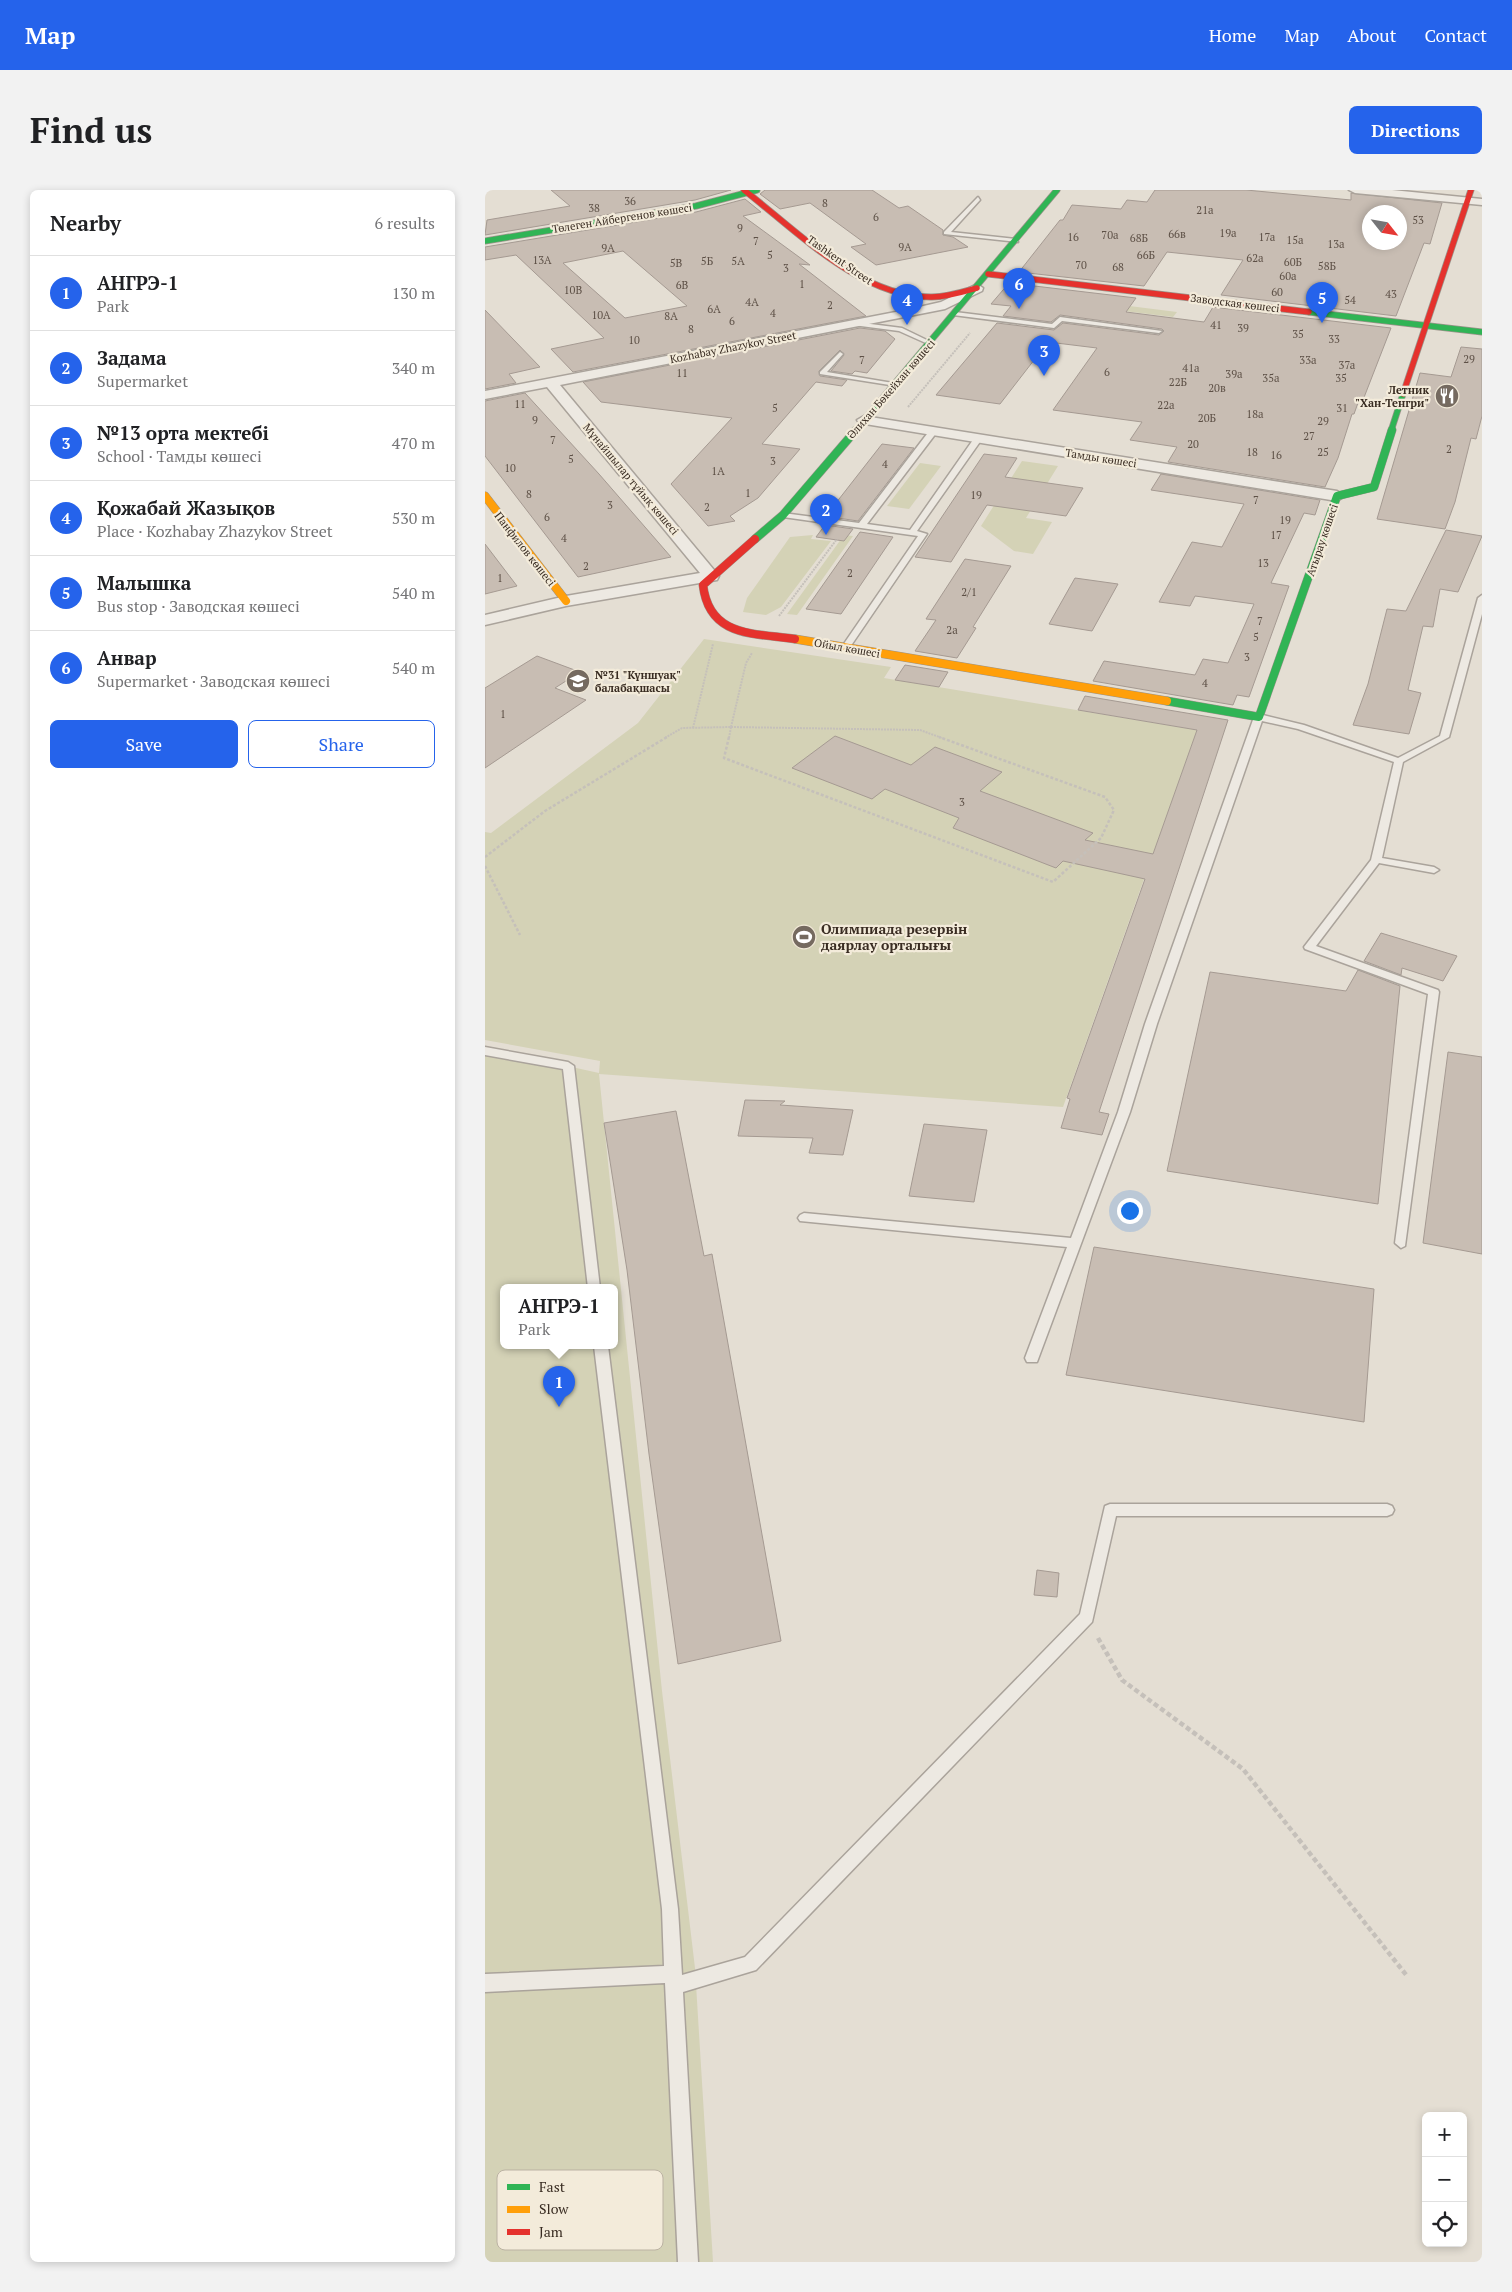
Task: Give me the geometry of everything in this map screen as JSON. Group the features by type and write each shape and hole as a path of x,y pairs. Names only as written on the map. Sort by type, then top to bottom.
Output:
{"street":[{"name":"Әлихан Бөкейхан көшесі","path":"711,576 783,515 977,288 1057,190"},
{"path":"1355,190 1469,195 1482,202"},
{"name":"Төлеген Айбергенов көшесі","path":"485,241 689,207 750,191"},
{"name":"Tashkent Street","path":"750,191 847,268 879,286 900,294 925,297 948,296 977,288"},
{"name":"Атырау көшесі","path":"1259,717 1337,496 1374,487 1423,325 1469,195"},
{"name":"Заводская көшесі","path":"988,274 1482,332"},
{"name":"Kozhabay Zhazykov Street","path":"485,395 945,305 977,288"},
{"name":"Мұнайшылар тұйық көшесі","path":"550,382 711,576"},
{"name":"Тамды көшесі","path":"864,420 1337,496"},
{"name":"Панфилов көшесі","path":"485,496 566,602"},
{"path":"485,620 566,602 711,576"},
{"name":"Ойыл көшесі","path":"711,576 703,585 704,607 714,621 726,627 1259,717"}],"lane":[{"path":"978,199 946,233 1016,241"},
{"path":"955,314 1054,326 1060,319 1159,331"},
{"path":"855,324 901,329 930,343"},
{"path":"841,354 822,373 895,384"},
{"path":"861,526 933,432"},
{"path":"912,532 978,439"},
{"path":"783,515 923,534 845,648"},
{"path":"1032,1358 1124,1112 1151,1024 1259,717 1301,727 1399,761 1444,737 1482,598"},
{"path":"1399,761 1376,860 1309,947 1433,992 1401,1243"},
{"path":"1376,860 1434,870"},
{"path":"485,1051 568,1066 594,1284"},
{"path":"804,1218 1075,1243"},
{"path":"601,1349 670,1909 688,2262"},
{"path":"485,1983 674,1980 750,1964 1087,1618 1110,1510 1387,1510"}],"path":[{"path":"893,425 983,317"},
{"path":"485,857 545,811 682,728 731,727 920,730 1105,797 1114,810 1101,838 1053,882 724,758 731,727 746,663 765,634 848,524"},
{"path":"693,728 714,641"},
{"path":"485,866 520,935"},
{"path":"1087,1618 1122,1680 1243,1769 1407,1976"}],"shaded area":[{"path":"1026,293 1177,312 1173,317 1059,303"},
{"path":"1022,461 1058,466 1026,518 1052,522 1033,554 1014,551 981,526"},
{"path":"920,463 941,466 909,509 887,506"},
{"path":"813,535 811,539 831,541 781,607 766,615 743,612 747,598 790,537"},
{"path":"844,535 853,536 797,615 787,614"},
{"path":"704,639 891,667 884,678 1197,730 1063,1107 599,1074 662,1691 695,1968 713,2262 485,2262 485,1048 599,1073 600,1061 485,1040 485,832 491,833 638,723"}],"building":[{"path":"551,190 731,190 695,200 485,235 487,220 570,206"},
{"path":"765,190 872,190 899,208 908,206 943,230 943,235 953,237 968,247 876,265 851,247 866,244 810,203 780,209 760,194"},
{"path":"1155,190 1246,190 1351,200 1351,193 1442,203 1430,244 1424,243 1396,316 1221,295 1243,260 1167,252 1144,286 1019,272 1060,220 1063,220 1072,205 1121,209 1127,200 1147,202"},
{"path":"745,199 761,212 743,216 810,265 799,264 866,316 573,372 551,349 604,338 516,255 485,260 485,247 696,212","holes":["623,251 687,306 625,318 563,263"]},
{"path":"1009,283 1136,298 1126,312 1204,322 1213,307 1391,328 1363,400 1359,400 1354,414 1352,414 1338,458 1325,487 1168,462 1177,447 1130,440 1142,422 1053,410 1097,348 1048,342 1000,404 936,395 997,323 1054,330 1063,323 1159,335 1164,331 1162,329 1060,315 1051,322 1003,316 1011,306 991,304"},
{"path":"485,310 540,367 509,374 516,383 485,389"},
{"path":"860,328 885,331 895,339 867,373 855,371 852,374 831,371 844,355 840,350 819,371 820,376 847,380 842,386 816,382 762,444 800,449 758,498 730,516 735,521 708,526 671,484 732,418 601,402 583,382"},
{"path":"1461,347 1482,349 1482,416 1476,439 1471,438 1455,502 1445,529 1377,519 1420,373 1451,377"},
{"path":"525,393 671,557 578,577 485,456 485,401"},
{"path":"882,444 914,448 858,521 831,517 837,509 832,508"},
{"path":"984,454 1017,458 1005,477 1083,488 1066,516 987,505 951,562 915,557"},
{"path":"1161,474 1320,500 1315,515 1304,513 1271,583 1289,586 1249,697 1237,695 1233,705 1093,681 1104,661 1195,675 1203,659 1228,663 1254,604 1195,596 1190,606 1159,602 1192,542 1222,547 1244,504 1151,490"},
{"path":"825,525 853,529 844,541 816,537"},
{"path":"1446,530 1482,536 1458,592 1440,589 1433,627 1423,626 1408,690 1421,693 1409,734 1353,725 1368,684 1387,609 1406,611"},
{"path":"860,532 893,537 841,614 806,609"},
{"path":"485,544 517,586 485,594"},
{"path":"965,559 1011,566 973,627 976,628 957,658 915,651 936,620 926,619"},
{"path":"1075,578 1118,584 1092,631 1049,624"},
{"path":"537,656 580,672 555,688 586,700 485,768 485,688"},
{"path":"905,665 948,672 939,687 895,680"},
{"path":"1085,696 1228,720 1099,1112 1109,1114 1102,1135 1061,1128 1070,1099 1067,1098 1145,879 1063,861 1056,868 953,828 959,818 885,789 872,799 792,768 835,736 911,765 935,747 1002,772 980,791 1093,833 1085,840 1153,854 1197,730 1078,710"},
{"path":"1381,933 1457,956 1443,981 1402,968 1401,975 1364,961"},
{"path":"1358,970 1400,986 1378,1204 1167,1171 1210,972 1346,991"},
{"path":"1448,1052 1482,1057 1482,1254 1423,1243"},
{"path":"745,1100 785,1101 780,1105 853,1110 843,1155 809,1153 813,1138 738,1136"},
{"path":"676,1111 704,1256 712,1254 781,1641 678,1664 649,1454 627,1270 604,1123"},
{"path":"924,1124 987,1130 974,1202 909,1196"},
{"path":"1094,1247 1374,1289 1364,1422 1066,1375"},
{"path":"1037,1570 1059,1573 1057,1597 1034,1595"}],"traffic: fast":[{"path":"485,241 696,206 757,190"},
{"path":"755,539 783,515 977,288 1057,190"},
{"path":"1309,312 1482,332"},
{"path":"1167,701 1259,717 1337,496 1374,487 1403,394"}],"traffic: slow":[{"path":"485,496 566,601"},
{"path":"795,639 1167,701"}],"traffic: jam":[{"path":"744,190 828,256 874,283 899,292 925,297 951,295 977,288"},
{"path":"1403,394 1471,190"},
{"path":"988,274 1309,312"},
{"path":"755,539 703,585 705,602 711,614 721,623 749,632 795,639"}],"place":[{"name":"Анвар","path":"1019,309"},
{"name":"Малышка","path":"1322,323"},
{"name":"Қожабай Жазықов","path":"907,325"},
{"name":"№13 орта мектебі","path":"1044,376"},
{"name":"Летник \"Хан-Тенгри\"","path":"1447,396"},
{"name":"Задама","path":"826,535"},
{"name":"№31 \"Күншуақ\" балабақшасы","path":"578,681"},
{"name":"Олимпиада резервін даярлау орталығы","path":"804,937"},
{"name":"АНГРЭ-1","path":"559,1407"}]}
